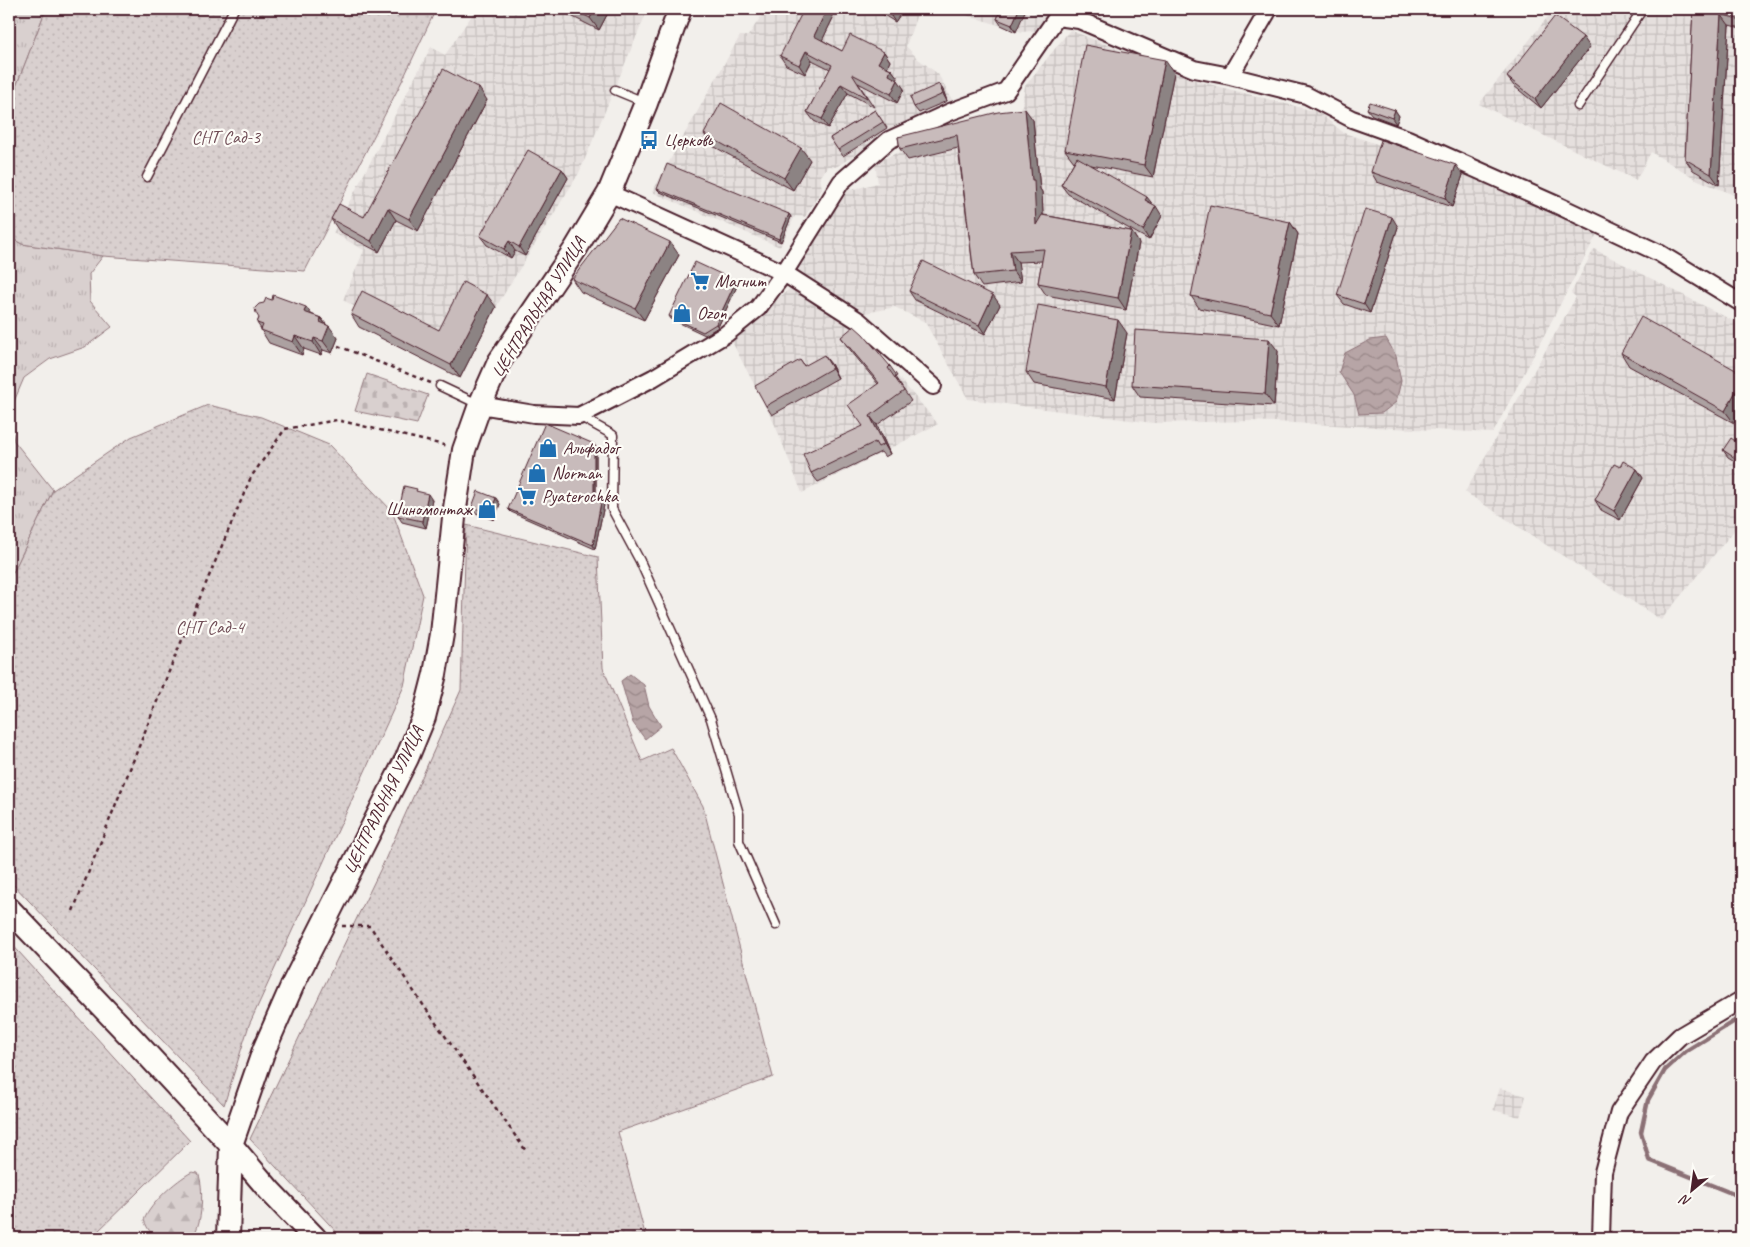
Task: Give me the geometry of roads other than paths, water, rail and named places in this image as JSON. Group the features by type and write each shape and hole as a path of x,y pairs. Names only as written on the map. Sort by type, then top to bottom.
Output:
{"street":[{"name":"ЦЕНТРАЛЬНАЯ УЛИЦА","path":"228,1238 231,1145 264,1050 292,986 407,758 424,717 435,674 442,634 455,508 464,450 480,404 499,362 576,248 609,193 646,103 680,9"},
{"path":"1230,76 1269,9"},
{"path":"480,404 534,414 579,416 653,378 726,334 758,308 786,274 841,182 889,140 950,112 1006,90 1057,17 1079,20 1194,69 1230,76 1306,96 1352,119 1408,139 1466,164 1659,253 1741,303"},
{"path":"609,193 786,274 858,320 933,386"},
{"path":"9,909 231,1145 270,1191 315,1238"},
{"path":"1602,1238 1603,1172 1619,1112 1653,1062 1680,1036 1741,1000"}],"lane":[{"path":"147,177 234,9"},
{"path":"1578,106 1640,13 1633,9"},
{"path":"615,90 646,103"},
{"path":"438,385 480,404"},
{"path":"579,416 613,435 612,509 640,561 710,719 739,814 739,841 776,925"}],"water":[{"path":"1386,338 1396,356 1401,381 1396,402 1382,413 1359,414 1354,395 1339,372 1345,353 1370,340"},
{"path":"630,674 644,685 649,706 661,726 645,739 633,723 621,681"}],"waterway":[{"path":"1741,1017 1686,1051 1665,1070 1648,1100 1641,1132 1649,1160 1741,1197"}],"place":[{"name":"Церковь","path":"649,140"},
{"name":"Магнит","path":"700,281"},
{"name":"Ozon","path":"682,313"},
{"name":"Альфадог","path":"548,448"},
{"name":"Norman","path":"537,473"},
{"name":"Pyaterochka","path":"527,496"},
{"name":"Шиномонтаж","path":"487,509"}],"park label":[{"name":"СНТ Сад-3","path":"226,137"},
{"name":"СНТ Сад-4","path":"210,627"}]}
